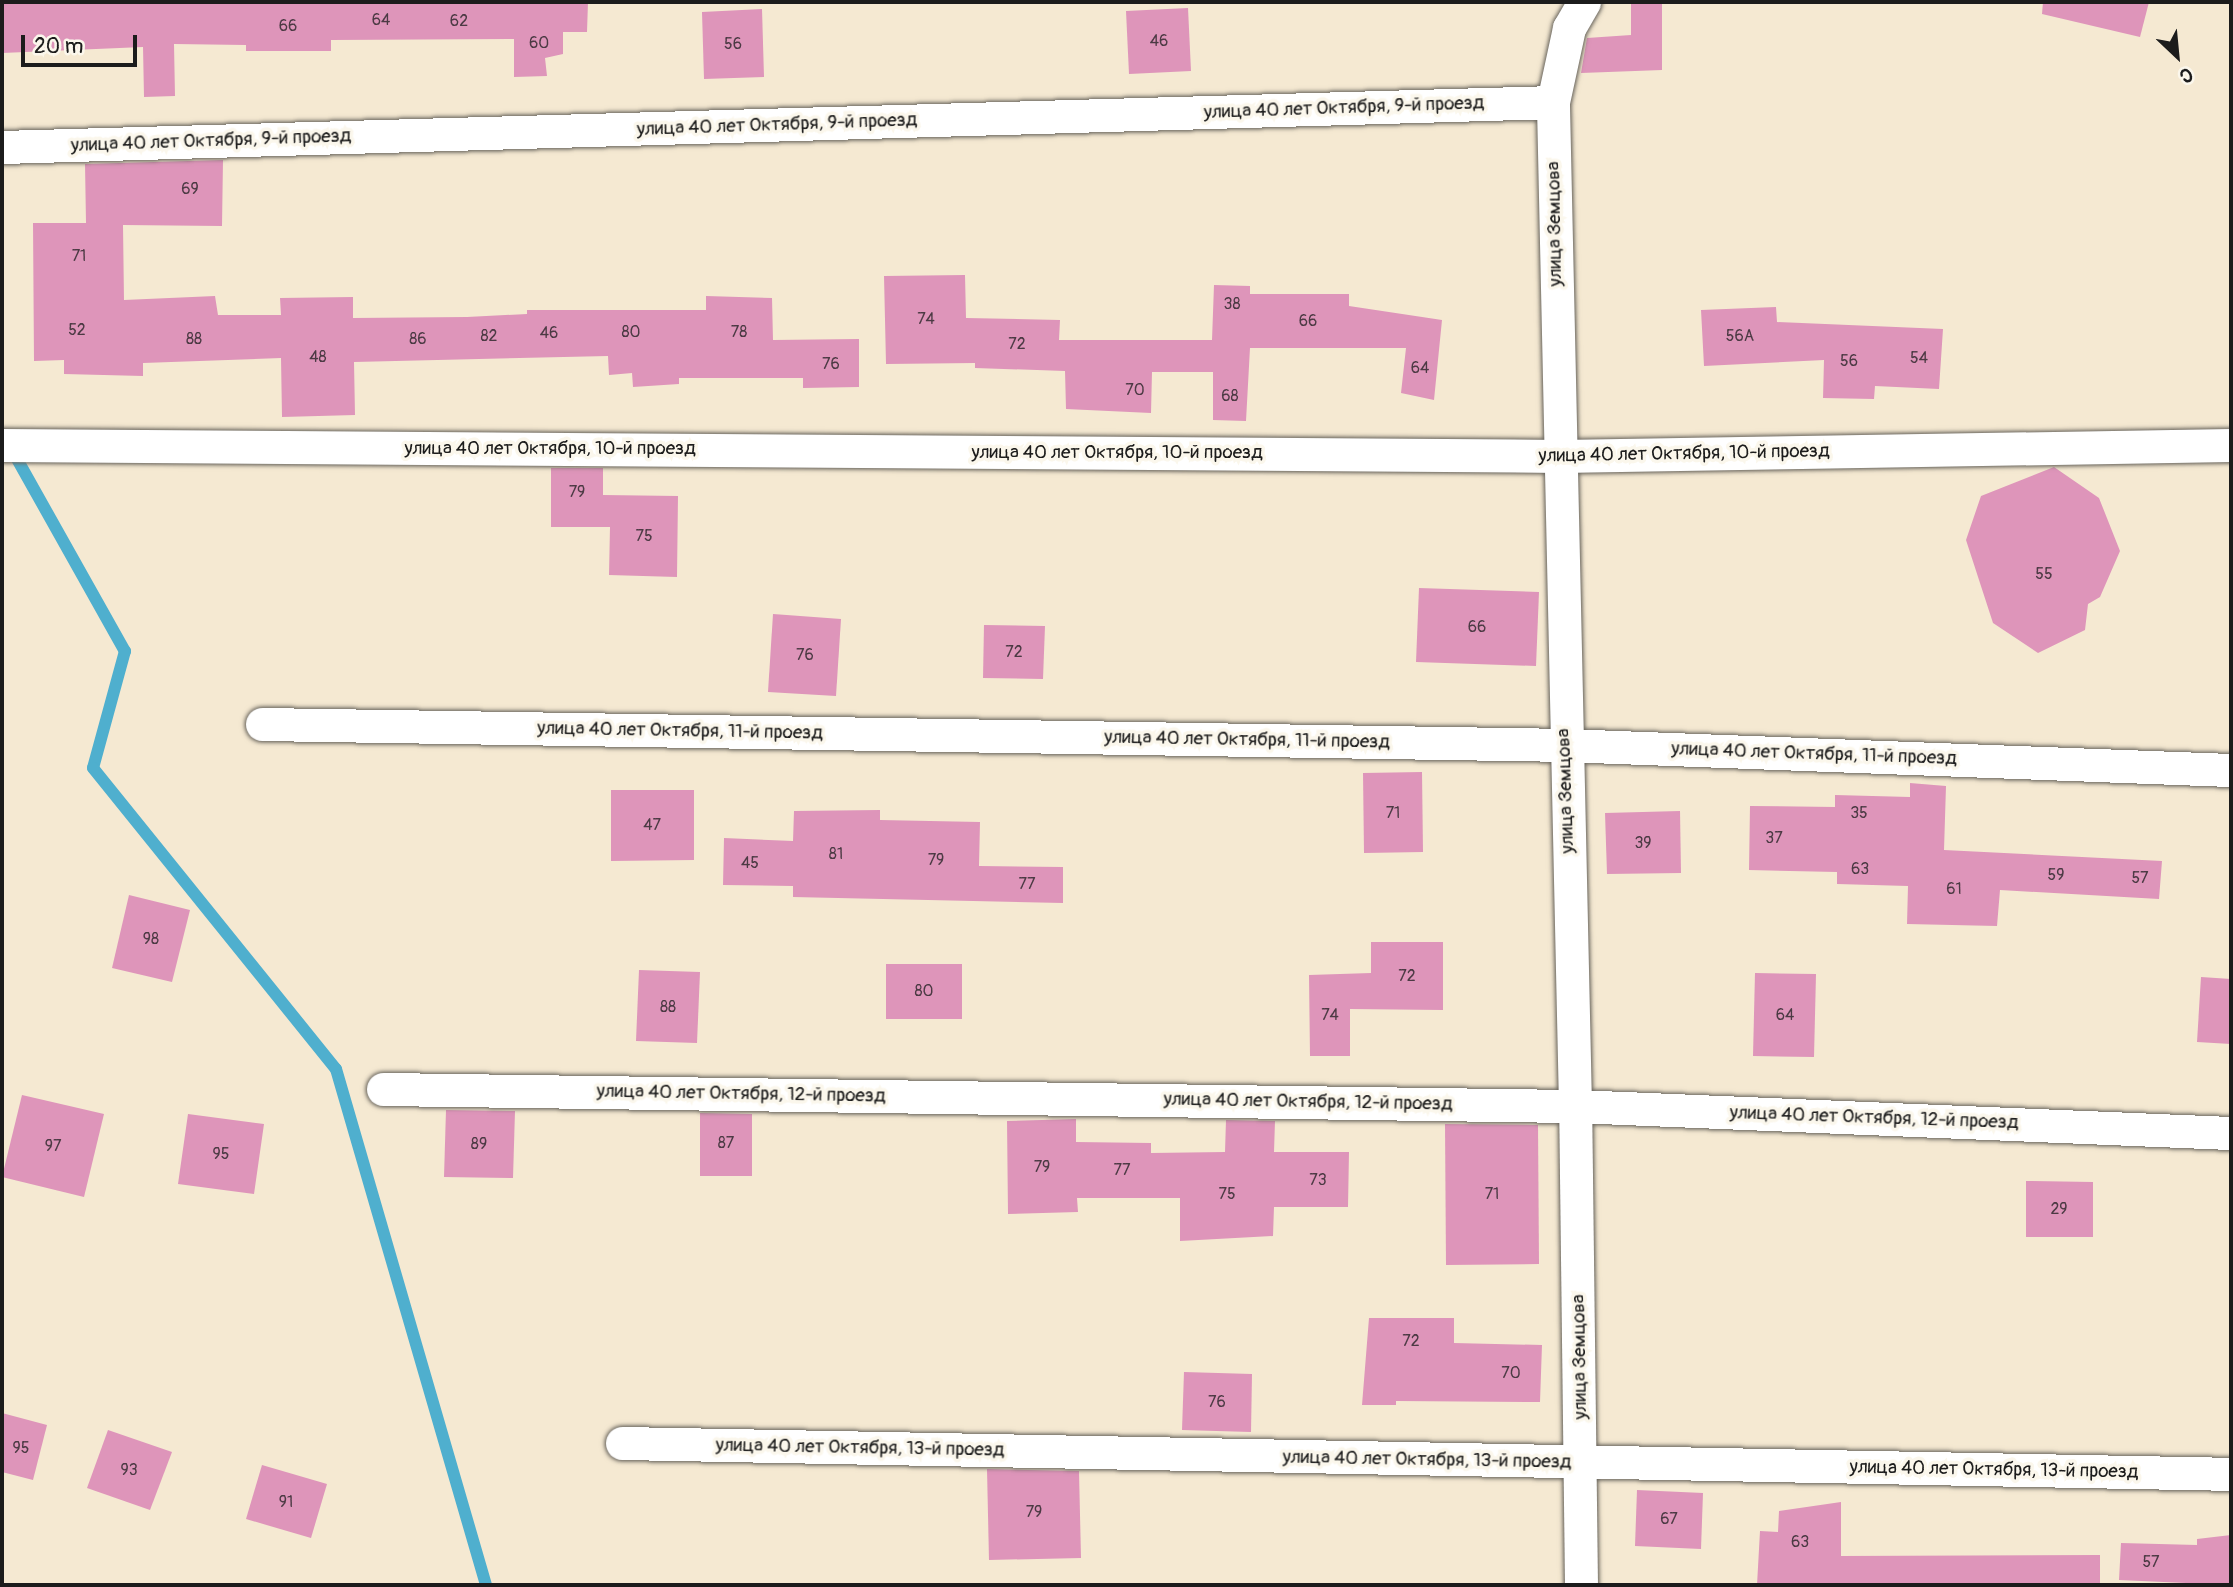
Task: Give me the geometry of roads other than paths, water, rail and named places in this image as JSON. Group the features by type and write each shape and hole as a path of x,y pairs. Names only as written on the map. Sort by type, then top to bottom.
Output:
{"street":[{"name":"улица Земцова","path":"1581,1585 1582,1463 1576,1106 1564,745 1553,102 1569,29 1584,2"},
{"name":"улица 40 лет Октября, 9-й проезд","path":"2,147 1553,102"},
{"name":"улица 40 лет Октября, 10-й проезд","path":"2,445 1560,456 2231,445"},
{"name":"улица 40 лет Октября, 11-й проезд","path":"262,724 1564,745 2231,770"},
{"name":"улица 40 лет Октября, 12-й проезд","path":"383,1089 1576,1106 2231,1133"},
{"name":"улица 40 лет Октября, 13-й проезд","path":"622,1443 2231,1474"}],"waterway":[{"path":"12,450 125,651 93,768 336,1069 486,1585"}]}
